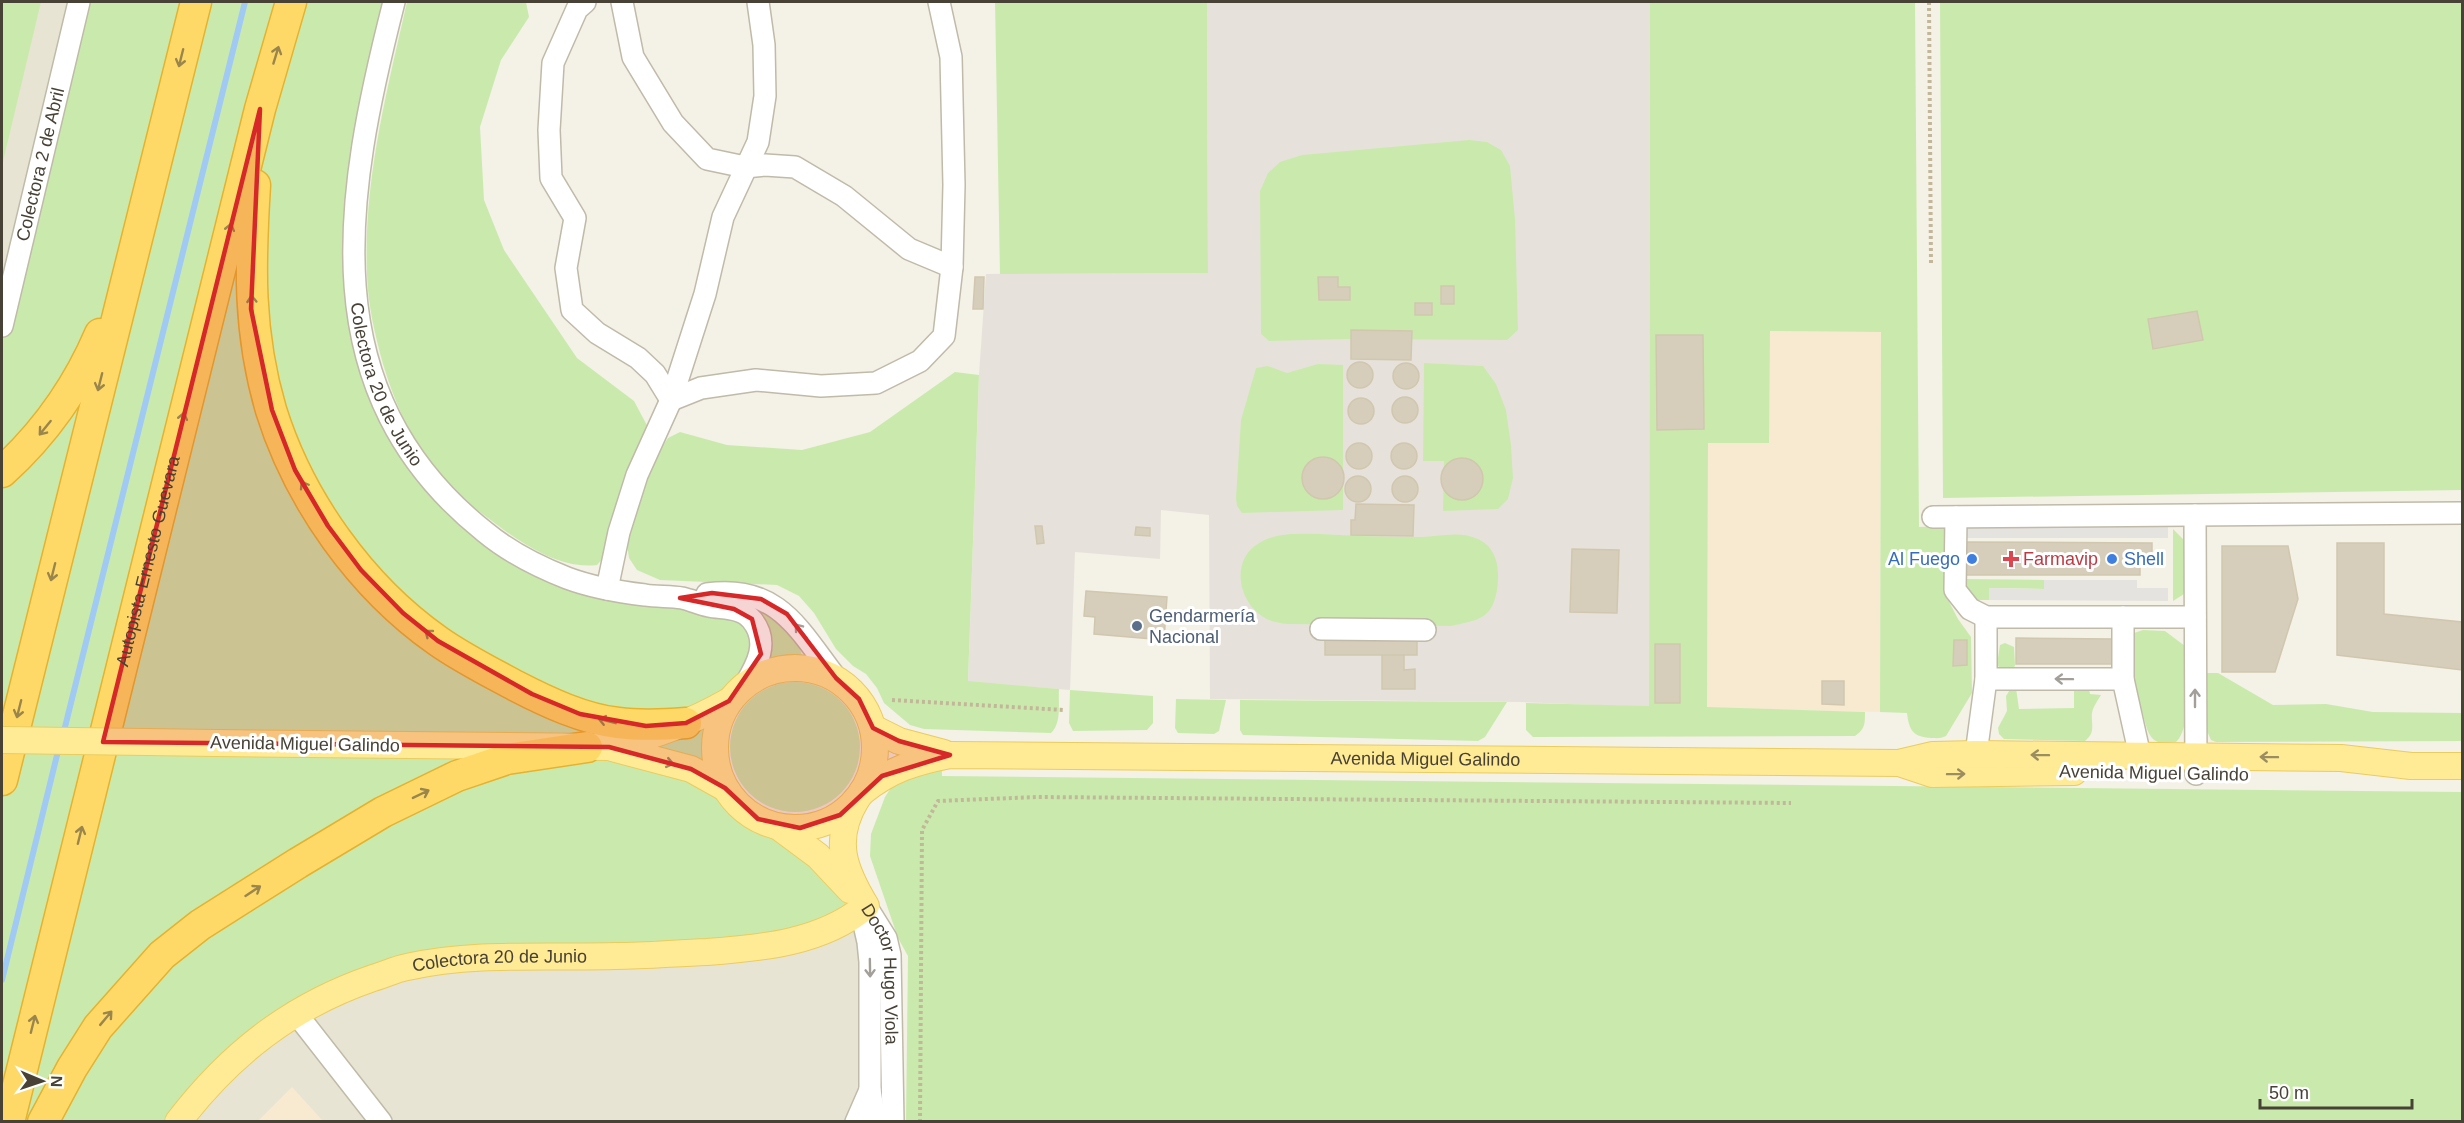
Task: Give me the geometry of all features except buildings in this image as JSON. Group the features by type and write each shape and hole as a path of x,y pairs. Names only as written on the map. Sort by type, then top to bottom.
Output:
{"highway":[{"path":"2,780 196,2"},
{"name":"Autopista Ernesto Guevara","path":"9,1122 260,109 291,2"},
{"path":"260,109 250,260 251,309 258,356 272,410 295,470 328,526 361,570 403,613 438,641 483,669 532,694 589,716 616,723 646,726 686,723"},
{"path":"2,472 32,444 61,408 96,342 129,264"},
{"path":"43,1122 72,1068 98,1027 162,955 200,925 384,812 457,776 507,759 598,747"}],"main road":[{"path":"799,667 818,670 836,678 860,699 873,728 874,761 859,796 840,815 821,824 800,828 779,827 758,819 739,806 725,788 717,767 714,744 719,722 737,693 761,674 780,668 799,667"},
{"name":"Avenida Miguel Galindo","path":"2,740 598,747 647,738 686,723 737,693"},
{"name":"Avenida Miguel Galindo","path":"873,728 899,741 951,755"},
{"name":"Avenida Miguel Galindo","path":"598,747 691,769 725,788"},
{"name":"Avenida Miguel Galindo","path":"859,796 882,776 903,766 951,755 1899,763 1933,754 1977,754 2140,756 2196,765"},
{"name":"Avenida Miguel Galindo","path":"1899,763 1932,774 2341,758 2411,766 2463,766"},
{"name":"Doctor Hugo Viola","path":"859,796 847,815 843,832 843,849 845,864 863,909"},
{"name":"Doctor Hugo Viola","path":"779,827 832,870 863,909"},
{"name":"Colectora 20 de Junio","path":"178,1122 198,1095 228,1064 295,1012 354,985 406,967 459,959 517,955 615,956 771,945 833,927 863,909"}],"street":[{"name":"Colectora 2 de Abril","path":"2,326 79,2"},
{"name":"Colectora 20 de Junio","path":"394,2 362,145 353,233 355,301 369,368 385,411 411,453 447,499 487,534 522,556 567,578 607,589 646,596 680,598 709,606 734,609 752,619 760,638 761,654 756,667 737,693"},
{"path":"585,2 577,9 553,63 549,130 551,178 575,218 566,268 572,309 597,333 638,358 655,374 671,400"},
{"path":"622,2 633,57 673,123 707,159 745,167 765,165 795,167 844,196 909,249 952,267"},
{"path":"607,589 619,532 637,475 671,400 705,294 723,217 758,142 765,96 764,45 758,2"},
{"path":"671,400 701,388 756,380 821,386 876,383 920,361 944,336 952,267 954,185 951,57 939,2"},
{"path":"1933,518 2463,513"},
{"path":"2195,515 2196,765"},
{"path":"1956,517 1955,590 1970,609 1986,617 2195,617"},
{"name":"Colectora 20 de Junio","path":"680,598 712,593 761,599 787,614 836,678"},
{"path":"1977,754 1986,679 1986,617"},
{"path":"2123,617 2122,679 2140,756"},
{"path":"1321,629 1425,630"},
{"path":"1986,679 2122,679"},
{"name":"Doctor Hugo Viola","path":"863,909 870,962 870,1090 875,1122"},
{"name":"Doctor Hugo Viola","path":"863,909 886,938 890,955 893,1122"},
{"path":"295,1012 381,1122"},
{"path":"856,1122 870,1090"}],"path":[{"path":"1929,2 1931,264"},
{"path":"892,700 1064,710"},
{"path":"920,1122 922,830 938,801 1049,797 1791,803"}],"highlighted area":[{"path":"260,109 251,309 272,410 295,470 328,526 361,570 403,613 438,641 532,694 580,714 646,726 686,723 729,701 761,654 752,619 734,609 680,598 712,593 761,599 787,614 836,678 859,699 873,728 899,741 950,755 882,776 840,815 800,828 758,819 725,788 691,769 609,747 103,742"}],"shaded area":[{"path":"2,2 79,2 2,326"},
{"path":"1207,2 1650,2 1649,707 1520,702 1210,699 1209,515 1161,510 1160,559 1075,552 1070,690 968,682 979,375 986,274 1208,273"},
{"path":"1769,331 1881,332 1880,712 1707,708 1708,443 1769,443"},
{"path":"1966,525 2165,526 2168,527 2168,538 1966,538"},
{"path":"2044,580 2137,580 2137,588 2168,588 2168,601 1989,600 1989,588 2044,589"},
{"path":"860,911 893,1121 178,1122 199,1095 354,985"},
{"path":"292,1087 323,1121 258,1121"}],"green space":[{"path":"2,2 41,2 2,166"},
{"path":"79,2 394,2 387,27 355,301 411,453 522,556 756,627 745,685 729,701 719,722 714,744 717,767 725,788 739,806 758,819 779,827 861,911 803,938 459,959 295,1013 178,1121 2,1122 2,326"},
{"path":"407,2 526,2 529,17 501,60 480,127 484,200 504,250 577,358 634,401 650,431 605,556 597,565 568,563 539,552 512,536 458,496 437,473 417,444 401,414 383,364 370,309 367,275 369,206 378,137"},
{"path":"995,2 1207,2 1208,273 1000,274"},
{"path":"1650,2 1915,2 1919,527 1945,526 1946,596 1971,637 1972,693 1944,737 1931,738 1916,734 1909,724 1907,713 1880,712 1881,332 1770,331 1769,443 1708,443 1707,707 1865,712 1861,731 1855,736 1533,737 1526,730 1526,703 1649,706"},
{"path":"1940,2 2462,2 2462,490 1943,498"},
{"path":"1469,140 1487,142 1501,150 1510,166 1515,219 1518,330 1507,340 1269,341 1261,334 1260,191 1268,173 1280,162 1302,155"},
{"path":"1424,363 1483,366 1496,384 1506,410 1513,478 1508,499 1498,509 1443,511 1444,461 1423,461"},
{"path":"1318,364 1343,365 1343,510 1242,513 1237,506 1236,498 1241,420 1256,368 1268,366 1287,373"},
{"path":"955,372 979,375 968,681 1059,689 1057,724 1051,733 924,729 910,725 884,703 877,688 866,674 853,666 836,649 814,613 799,596 777,585 660,580 637,570 629,558 627,543 645,481 656,456 668,438 680,432 727,445 802,450 870,432"},
{"path":"2173,529 2184,540 2184,594 2173,601"},
{"path":"1290,534 1418,537 1456,534 1471,536 1485,543 1494,554 1498,568 1495,600 1482,617 1451,626 1287,624 1269,620 1258,613 1244,594 1241,582 1244,559 1251,550 1261,542 1275,537"},
{"path":"1965,579 2044,580 2044,589 1989,588 1989,600 1975,600 1965,588"},
{"path":"755,604 770,613 791,632 802,656 786,656 769,663 772,638 754,609"},
{"path":"2143,630 2165,631 2185,646 2187,711 2185,724 2176,742 2155,741 2147,729 2130,669 2131,634"},
{"path":"2005,643 2014,647 2013,671 2000,669 1997,664 2000,645"},
{"path":"2207,673 2218,673 2273,705 2326,704 2373,712 2462,713 2462,741 2216,742 2211,740 2207,731"},
{"path":"795,682 820,687 841,701 855,722 860,747 855,772 841,793 820,807 795,812 770,807 749,793 735,772 730,747 735,722 749,701 770,687"},
{"path":"2078,687 2089,689 2090,694 2101,695 2092,713 2092,731 2085,741 2004,739 1999,734 1998,728 2007,711 2006,696 2011,688 2016,688 2019,709 2074,708 2074,690"},
{"path":"1070,690 1153,696 1153,723 1147,730 1073,731 1069,723"},
{"path":"1176,699 1226,700 1219,731 1214,734 1178,733 1175,728"},
{"path":"1240,700 1507,702 1485,737 1478,741 1243,735 1240,730"},
{"path":"942,770 942,776 2462,792 2462,1121 906,1121 908,956 898,938 870,856 871,834 885,797 894,783 923,771"}],"waterway":[{"path":"63,735 245,2"},
{"path":"2,980 59,747"}],"place":[{"name":"Al Fuego","path":"1972,559"},
{"name":"Farmavip","path":"2011,559"},
{"name":"Shell","path":"2112,559"},
{"name":"Gendarmería Nacional","path":"1137,626"}]}
